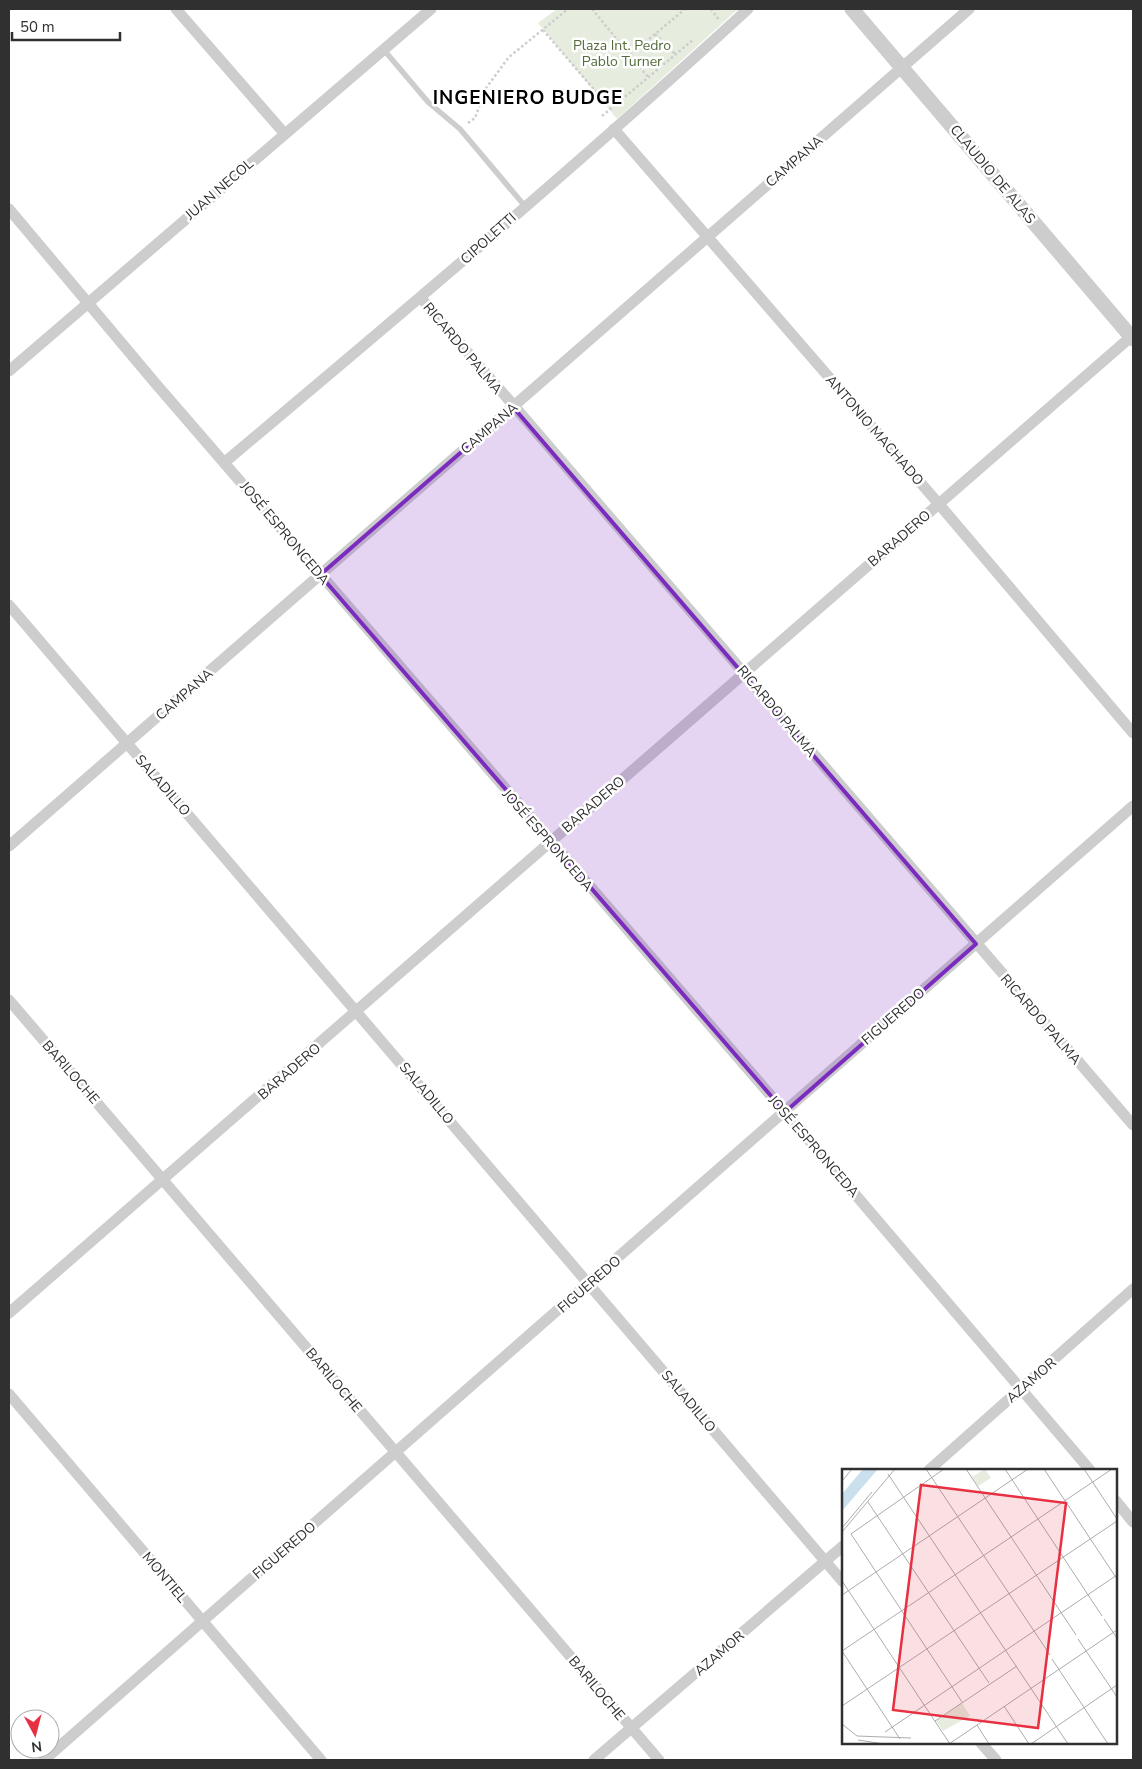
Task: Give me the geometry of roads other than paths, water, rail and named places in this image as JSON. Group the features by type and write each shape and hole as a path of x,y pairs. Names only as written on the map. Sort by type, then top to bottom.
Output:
{"street":[{"path":"176,9 284,133"},
{"name":"JUAN NECOL","path":"9,371 284,133 431,9"},
{"name":"CIPOLETTI","path":"224,462 421,298 524,205 659,90 748,9"},
{"name":"CLAUDIO DE ALAS","path":"852,9 1133,337"},
{"name":"CAMPANA","path":"9,846 969,9"},
{"name":"ANTONIO MACHADO","path":"614,129 938,503 1133,733"},
{"name":"JOSÉ ESPRONCEDA","path":"9,208 320,575 785,1112 1089,1469"},
{"name":"RICARDO PALMA","path":"421,298 1133,1125"},
{"name":"BARADERO","path":"9,1313 358,1011 938,503 1133,337"},
{"name":"SALADILLO","path":"9,605 358,1011 842,1581"},
{"name":"FIGUEREDO","path":"44,1760 1133,806"},
{"name":"BARILOCHE","path":"9,1000 659,1760"},
{"name":"AZAMOR","path":"930,1469 1133,1289"},
{"name":"MONTIEL","path":"9,1394 321,1760"},
{"path":"1117,1502 1133,1522"},
{"name":"AZAMOR","path":"594,1760 842,1547"},
{"path":"982,1744 996,1760"}],"lane":[{"path":"384,50 428,102 460,129 524,205"}],"district":[{"name":"INGENIERO BUDGE","path":"528,97"}],"park label":[{"name":"Plaza Int. Pedro Pablo Turner","path":"622,54"}]}
